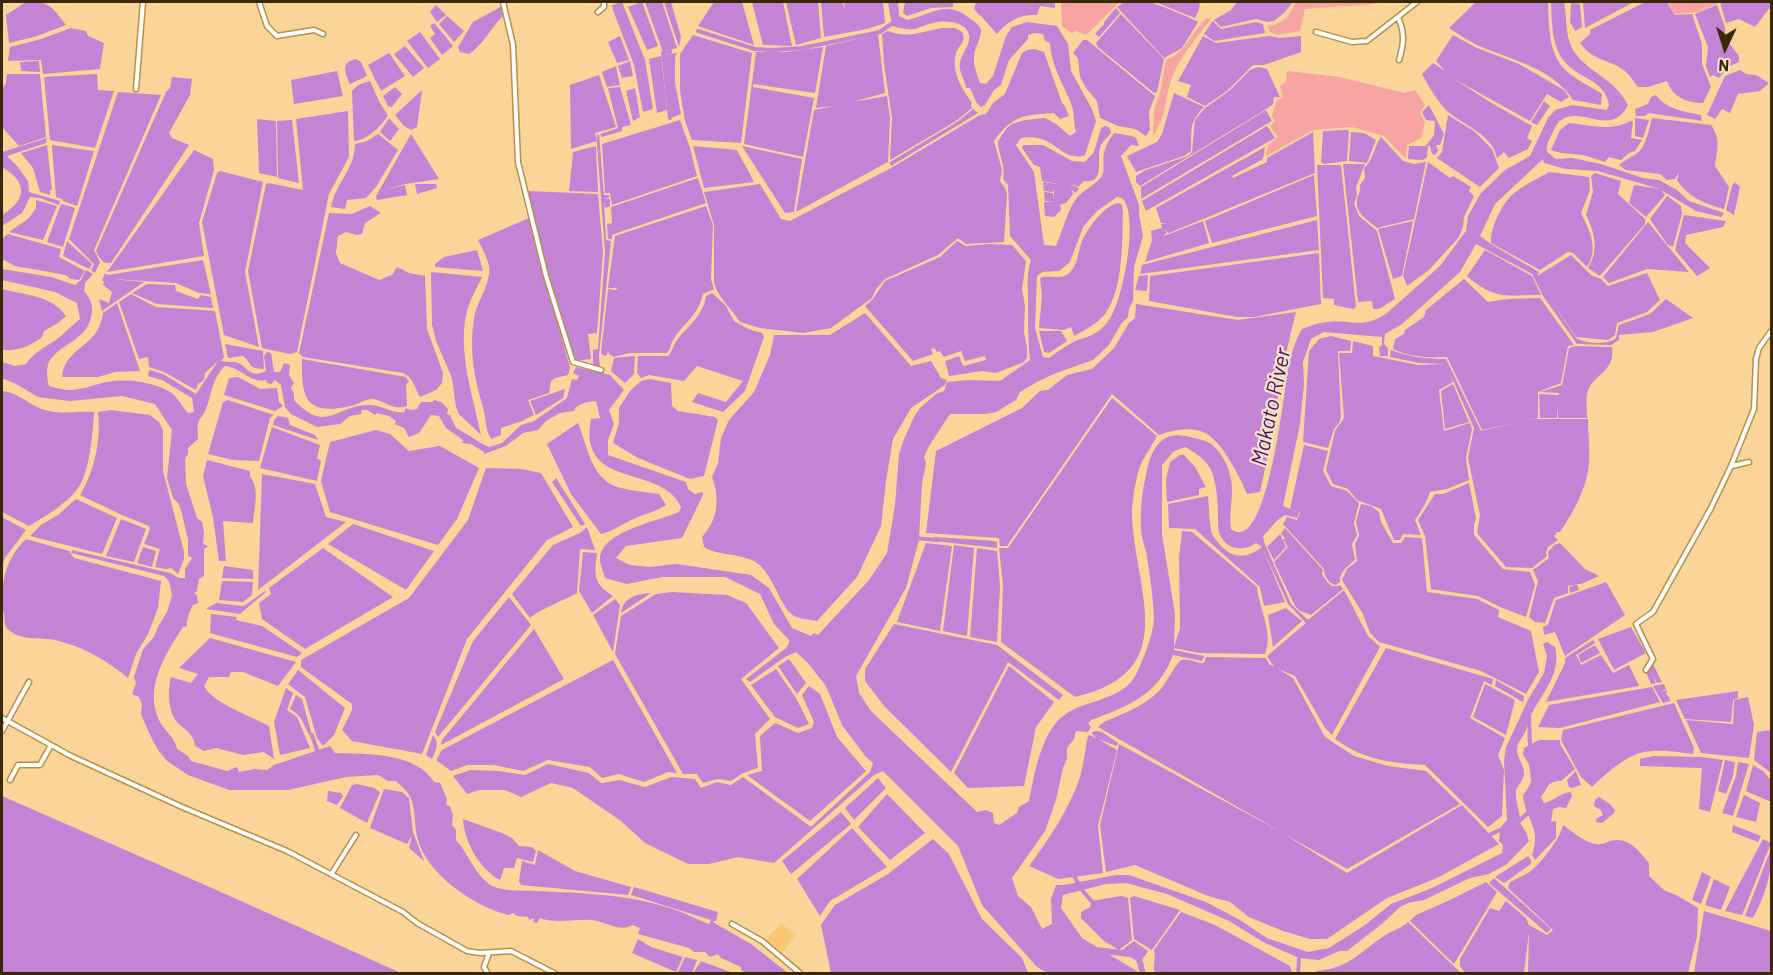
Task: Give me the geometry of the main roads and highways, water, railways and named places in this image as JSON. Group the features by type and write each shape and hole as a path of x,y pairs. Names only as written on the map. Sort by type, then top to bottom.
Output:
{"water":[{"path":"26,2 50,6 66,25 34,37 9,43 6,15"},
{"path":"622,2 645,60 653,109 643,112 634,65 612,5"},
{"path":"642,2 658,46 647,50 628,7"},
{"path":"645,2 662,2 677,48 663,52"},
{"path":"664,2 671,2 681,37 679,47"},
{"path":"714,2 742,2 754,45 698,26"},
{"path":"752,2 783,2 792,46 763,45"},
{"path":"786,2 818,2 821,38 796,45"},
{"path":"821,2 842,2 845,9 844,2 883,2 885,23 867,29 824,37"},
{"path":"888,2 898,2 899,16 907,20 938,10 960,12 978,24 981,30 974,53 974,62 980,83 986,84 993,76 1006,36 1012,27 1027,22 1057,26 1068,44 1071,71 1096,121 1085,155 1067,154 1047,141 1036,138 1021,138 1016,145 1034,172 1044,245 1056,246 1074,202 1101,177 1105,148 1114,133 1136,138 1139,146 1131,145 1121,156 1139,205 1143,236 1134,267 1133,301 1128,317 1121,324 1109,345 1093,360 1035,383 1020,392 1016,400 996,412 950,414 924,457 926,464 922,483 919,540 906,588 856,676 859,693 871,711 977,812 986,810 993,813 994,823 999,825 1017,813 1019,807 1029,801 1041,751 1055,724 1072,710 1122,690 1132,681 1139,668 1154,619 1149,567 1141,532 1141,515 1143,488 1148,466 1157,445 1167,437 1178,435 1204,441 1216,448 1231,477 1231,529 1244,531 1255,518 1265,494 1279,432 1289,363 1302,329 1335,321 1363,323 1387,313 1440,266 1466,231 1468,216 1481,193 1505,170 1530,156 1548,118 1555,110 1572,105 1607,110 1609,105 1602,89 1574,70 1561,57 1554,37 1551,2 1564,2 1568,37 1572,48 1584,63 1622,95 1628,105 1614,119 1597,120 1571,116 1563,119 1556,125 1549,140 1547,152 1556,159 1572,158 1601,164 1643,178 1659,180 1677,190 1689,201 1724,213 1721,217 1696,211 1661,190 1665,195 1646,217 1629,203 1634,185 1660,189 1598,171 1566,169 1544,163 1543,159 1495,204 1480,236 1539,272 1537,276 1571,255 1591,275 1601,279 1608,286 1647,273 1660,300 1647,312 1617,323 1615,335 1608,340 1576,337 1546,293 1576,338 1585,342 1608,342 1616,338 1619,325 1650,314 1666,299 1693,318 1653,332 1619,335 1619,340 1611,345 1577,344 1543,296 1532,274 1476,244 1460,272 1402,324 1385,334 1384,344 1388,348 1388,356 1380,356 1379,347 1382,345 1382,337 1324,332 1311,339 1303,362 1304,384 1300,424 1283,506 1299,513 1297,518 1285,515 1278,519 1263,536 1264,542 1291,604 1308,620 1344,590 1368,636 1380,647 1332,735 1325,728 1295,676 1278,669 1293,678 1325,737 1354,756 1388,766 1426,771 1460,804 1347,869 1284,834 1347,873 1462,805 1499,844 1437,878 1387,898 1327,939 1310,939 1283,931 1249,917 1230,902 1208,896 1135,865 1106,872 1100,825 1119,744 1283,833 1098,727 1154,696 1182,660 1204,663 1206,657 1266,658 1274,667 1267,656 1306,623 1288,604 1262,547 1256,543 1246,548 1235,548 1225,543 1218,529 1217,495 1212,472 1204,460 1185,447 1174,451 1162,465 1162,534 1175,614 1174,647 1180,628 1179,558 1182,531 1192,532 1257,587 1267,629 1265,654 1199,653 1174,648 1174,650 1204,656 1202,661 1173,655 1159,680 1141,697 1118,710 1091,720 1088,723 1091,727 1088,732 1076,731 1074,739 1067,748 1067,759 1045,831 1012,878 1018,896 1031,907 1042,929 1052,924 1051,899 1056,885 1129,875 1206,902 1267,938 1308,952 1329,948 1365,925 1391,904 1432,888 1502,853 1503,845 1499,841 1500,828 1507,820 1504,761 1506,747 1529,698 1544,673 1547,656 1543,644 1547,642 1555,647 1556,666 1517,749 1524,775 1516,791 1516,800 1520,823 1529,841 1507,864 1489,874 1470,878 1424,900 1400,907 1347,951 1339,951 1319,960 1299,958 1263,942 1229,921 1167,894 1126,883 1106,884 1063,895 1061,908 1082,938 1140,973 1047,973 1037,967 982,905 958,846 883,771 874,775 774,863 738,857 709,864 688,864 645,843 621,821 573,788 551,783 521,797 505,790 479,790 467,794 453,776 470,770 525,775 548,764 589,773 601,783 619,780 645,787 671,777 695,779 701,788 717,782 731,785 743,777 811,827 870,772 873,763 842,725 826,686 796,652 785,657 750,682 746,679 786,648 789,643 789,640 774,624 760,594 725,577 662,577 627,584 605,578 600,560 602,550 609,542 632,528 679,512 681,507 671,494 657,485 608,467 596,457 590,442 591,419 600,418 596,401 586,402 574,411 560,413 546,421 538,430 523,433 506,446 484,454 471,444 462,443 463,440 446,428 439,416 431,415 419,433 409,437 404,428 395,424 396,421 389,416 377,413 375,415 368,410 362,410 361,414 350,416 340,424 317,427 291,414 285,407 281,385 275,380 271,384 266,380 255,380 236,369 225,366 217,376 199,422 198,439 188,448 185,459 186,484 197,518 202,522 203,544 208,546 204,549 204,576 199,579 197,591 194,593 197,595 198,603 193,605 187,626 183,627 169,649 155,685 155,710 177,749 188,756 191,761 227,771 237,767 239,772 254,769 267,770 274,765 330,746 335,753 375,755 403,760 426,772 434,782 440,783 447,799 446,805 450,806 453,816 452,825 456,830 456,840 479,874 494,887 624,897 676,910 709,924 711,920 631,895 634,887 718,912 716,921 713,921 716,924 751,944 788,973 746,973 741,970 741,967 721,958 718,954 710,957 705,952 694,952 689,948 638,934 640,928 632,925 623,928 591,920 559,921 540,918 537,923 533,922 534,918 529,920 528,917 517,916 513,913 508,915 495,911 467,897 442,877 432,865 423,853 418,840 410,796 396,781 388,781 378,775 346,777 288,790 229,790 188,775 167,761 158,750 141,714 142,704 139,697 132,694 136,683 134,677 143,649 154,637 167,612 172,595 169,581 164,576 71,553 72,550 185,578 185,569 192,558 188,556 188,540 179,504 173,498 167,478 172,430 155,404 122,396 70,401 38,397 2,378 2,362 15,366 26,364 80,319 77,303 55,292 2,280 2,269 51,277 75,285 81,280 86,270 93,274 85,283 84,291 92,306 88,325 78,337 60,350 49,362 47,374 49,386 76,390 105,382 143,382 170,392 188,413 194,412 192,398 162,380 148,376 149,370 163,374 196,394 218,361 205,373 204,380 198,384 196,390 164,372 149,367 148,357 139,359 119,302 131,294 156,307 215,311 224,357 221,361 239,363 255,374 266,371 264,356 267,352 271,353 274,372 280,372 284,363 290,365 289,375 294,383 291,388 294,400 315,416 324,417 349,408 372,405 404,412 406,408 417,409 421,402 434,400 441,402 448,409 447,414 450,415 456,428 489,447 502,443 521,425 534,421 567,398 572,379 577,380 579,376 573,373 576,367 610,375 624,390 609,410 614,424 608,440 608,455 686,482 688,489 695,494 703,492 682,538 626,546 616,558 630,565 649,567 677,564 751,575 769,588 792,628 811,636 814,633 818,635 869,580 887,553 895,505 899,454 920,408 936,394 944,391 947,382 1000,381 1030,360 1028,278 1031,260 1010,236 1008,185 1003,179 998,141 1012,124 1025,120 1045,118 1070,136 1076,132 1071,103 1055,67 1050,43 1045,41 1043,34 1028,35 1028,39 1009,60 1001,85 994,90 985,105 981,107 976,102 970,88 966,88 960,69 960,62 969,38 964,27 943,22 931,23 915,29 892,26","holes":["1117,197 1122,198 1127,207 1130,222 1129,240 1124,280 1113,313 1107,323 1095,333 1074,342 1049,358 1043,357 1035,328 1037,276 1042,272 1059,271 1070,262 1083,227 1097,211"]},
{"path":"905,2 953,2 953,7 931,8 907,16 903,13"},
{"path":"976,2 1055,2 1055,8 1040,6 1037,15 1014,19 997,34 981,16 983,14 980,16 974,9"},
{"path":"1124,2 1149,2 1198,22 1182,48 1164,58 1117,7"},
{"path":"1155,2 1200,2 1195,18"},
{"path":"1237,2 1293,2 1274,21 1256,19 1221,27 1214,20 1231,10"},
{"path":"1476,2 1548,2 1551,41 1557,60 1570,74 1602,94 1601,105 1573,100 1564,89 1542,72 1477,45 1449,28"},
{"path":"1583,2 1634,2 1585,28"},
{"path":"1645,2 1667,2 1675,15 1692,14 1702,44 1702,64 1711,87 1703,103 1681,98 1667,81 1648,87 1638,87 1625,71 1591,54 1580,43 1590,34 1590,30"},
{"path":"1720,2 1771,2 1771,6 1755,27 1739,19 1726,23"},
{"path":"1571,3 1580,4 1582,27 1575,31 1570,22"},
{"path":"436,5 446,15 437,22 430,12"},
{"path":"504,5 505,14 479,45 469,54 460,52 458,47 473,22"},
{"path":"1717,5 1725,27 1725,38 1739,56 1739,62 1728,67 1719,78 1713,75 1710,77 1706,66 1708,47 1695,14"},
{"path":"1116,8 1120,13 1099,37 1095,34"},
{"path":"1121,14 1164,59 1157,92 1154,93 1096,43"},
{"path":"447,16 464,31 454,42 439,24"},
{"path":"1213,21 1221,29 1256,22 1263,24 1265,33 1214,41 1204,34"},
{"path":"434,23 453,46 442,55 430,38 435,34 430,26"},
{"path":"71,28 86,31 88,36 104,43 100,69 43,74 41,60 8,61 10,47"},
{"path":"943,28 955,28 962,32 963,41 956,53 955,67 961,86 972,103 972,108 956,121 890,160 892,118 882,34 888,31 916,34"},
{"path":"420,32 440,59 428,68 407,41"},
{"path":"878,34 885,93 852,102 887,96 890,118 888,162 796,212 814,110 835,106 816,108 826,46"},
{"path":"693,35 752,53 741,143 692,140 685,121 680,91 680,54"},
{"path":"1453,35 1477,48 1519,64 1564,90 1569,97 1561,102 1547,94 1530,121 1454,79 1532,126 1527,138 1532,141 1528,149 1509,158 1504,152 1497,158 1490,142 1446,110 1433,93 1422,74 1433,63 1445,71 1436,61"},
{"path":"620,36 629,60 617,63 608,42"},
{"path":"1203,36 1216,43 1269,36 1280,38 1301,36 1301,52 1264,65 1253,65 1227,91 1205,106 1187,97 1191,85 1178,81"},
{"path":"1083,40 1087,40 1155,96 1149,112 1150,130 1146,136 1135,129 1118,126 1100,118 1097,101 1080,77 1078,58 1073,53"},
{"path":"405,46 424,68 413,77 394,54"},
{"path":"823,47 815,93 753,84 753,87 814,98 803,157 744,144 756,52 786,52"},
{"path":"1035,49 1044,52 1069,116 1060,119 1054,113 1020,118 1007,126 994,141 1002,170 1000,181 1007,194 1004,242 966,244 958,238 938,255 885,279 872,298 831,328 803,333 760,328 740,322 721,298 714,282 714,225 704,192 760,184 781,219 790,221 891,168 980,115 986,114 993,103 1005,94 1022,53"},
{"path":"389,53 405,76 381,91 368,65"},
{"path":"677,53 675,83 681,114 671,118 665,55"},
{"path":"661,56 667,110 657,113 649,59"},
{"path":"356,59 361,62 367,76 350,84 345,68 351,60"},
{"path":"39,61 40,72 21,71 20,62"},
{"path":"630,61 633,76 622,78 618,66"},
{"path":"616,66 620,85 607,87 602,72"},
{"path":"1258,67 1267,69 1280,97 1274,97 1273,104 1140,186 1136,182 1136,176 1146,170 1188,156 1192,152 1195,120 1205,108 1229,91 1250,70"},
{"path":"1740,70 1746,74 1756,75 1769,83 1760,91 1738,94 1730,113 1722,109 1715,119 1707,115 1725,76"},
{"path":"337,71 343,96 294,104 291,80"},
{"path":"7,74 40,74 46,137 19,146 2,127 2,90"},
{"path":"97,74 98,90 114,91 95,148 50,140 44,77"},
{"path":"599,75 616,127 595,133 597,141 571,149 570,85"},
{"path":"172,77 192,79 190,95 169,133 172,138 189,145 111,263 105,263 96,251 166,92 170,88"},
{"path":"370,81 388,116 369,135 354,141 352,91 358,85"},
{"path":"395,87 402,94 392,107 388,106 383,96"},
{"path":"620,87 631,125 622,127 622,131 602,137 600,134 618,128 608,88"},
{"path":"635,88 640,117 633,121 626,91"},
{"path":"422,90 417,127 411,130 404,126 395,115"},
{"path":"118,92 161,95 94,250 100,262 95,273 91,270 94,264 69,239"},
{"path":"1174,93 1204,107 1193,123 1191,151 1184,156 1136,172 1127,156 1157,142 1162,134"},
{"path":"1656,95 1670,107 1701,115 1702,121 1649,113 1645,116 1636,116 1635,109 1648,104 1651,97"},
{"path":"1544,101 1550,106 1537,125 1531,122"},
{"path":"1429,105 1444,134 1440,145 1436,145 1438,151 1435,155 1432,154 1428,146 1427,157 1423,160 1408,159 1409,146 1426,146 1434,135 1435,121 1426,120 1422,112"},
{"path":"973,109 978,113 891,166 890,162 957,122"},
{"path":"1266,110 1272,121 1141,199 1141,187"},
{"path":"348,111 349,157 329,194 297,352 290,354 262,348 248,271 266,184 303,190 296,119"},
{"path":"1448,115 1474,131 1492,149 1499,168 1480,187 1437,158 1442,152"},
{"path":"389,118 399,129 390,141 380,132"},
{"path":"1635,118 1649,120 1643,138 1635,136"},
{"path":"1652,118 1711,125 1717,140 1715,166 1729,187 1724,209 1691,195 1677,180 1679,172 1675,179 1667,180 1660,174 1626,170 1619,165 1636,154 1642,147"},
{"path":"257,119 276,121 277,177 259,173"},
{"path":"292,120 299,183 278,178 277,121"},
{"path":"680,120 697,176 612,205 610,193 605,193 602,144"},
{"path":"1633,121 1631,138 1642,140 1635,151 1621,160 1609,157 1605,162 1583,155 1551,150 1560,130 1569,123 1608,127"},
{"path":"1105,126 1110,128 1111,133 1099,150 1099,169 1096,178 1084,181 1078,187 1074,184 1070,188 1074,185 1079,189 1075,193 1071,189 1073,194 1066,203 1060,205 1061,210 1054,217 1045,216 1044,202 1055,201 1045,201 1044,192 1053,193 1054,199 1054,189 1053,192 1044,191 1043,182 1063,185 1042,181 1040,167 1034,165 1022,148 1023,145 1043,145 1072,161 1085,162 1094,152 1101,128"},
{"path":"1267,126 1275,138 1146,211 1142,201"},
{"path":"1323,131 1349,131 1347,161 1324,164 1321,162"},
{"path":"1313,132 1315,173 1169,233 1163,229 1167,233 1164,236 1203,221 1209,243 1145,262 1152,240 1151,231 1162,228 1161,224 1167,223 1161,223 1156,208 1265,147 1263,159 1232,176 1233,178 1267,162 1267,158"},
{"path":"1351,132 1364,133 1376,140 1367,163 1349,161"},
{"path":"378,134 398,150 376,187 366,198 347,200 345,209 331,207 336,191 352,161 355,144 367,141"},
{"path":"411,134 439,179 405,184 385,190 405,185 407,195 377,200 376,196"},
{"path":"599,134 604,195 609,195 609,198 604,199 610,199 610,206 605,208 604,201 606,240 611,241 599,356 600,368 593,366 593,350 598,349 605,252 597,145"},
{"path":"1381,137 1403,161 1414,164 1426,162 1414,219 1377,228 1360,212 1357,200 1360,185 1365,178 1364,168"},
{"path":"47,138 46,143 7,156 28,181 29,192 60,201 59,205 30,197 22,213 2,226 2,215 16,203 21,191 16,179 2,167 2,152"},
{"path":"47,145 52,190 50,190 50,195 40,192 33,168 21,153"},
{"path":"52,145 94,151 77,206 56,197"},
{"path":"596,146 598,192 569,191 573,152"},
{"path":"693,146 737,150 754,182 704,188"},
{"path":"742,146 802,159 794,212 785,213"},
{"path":"194,150 213,159 214,170 199,223 204,256 107,272"},
{"path":"1428,162 1450,178 1453,176 1471,187 1469,191 1474,196 1464,217 1459,237 1429,270 1407,286 1403,276"},
{"path":"1343,164 1365,164 1356,187 1357,196 1354,203 1359,216 1377,231 1395,299 1379,309 1373,309 1372,301 1358,302"},
{"path":"1317,165 1341,165 1356,307 1353,309 1334,305 1334,299 1323,298"},
{"path":"220,171 263,182 245,272 259,347 224,335 202,222 217,173"},
{"path":"1549,172 1589,177 1590,190 1581,213 1590,233 1593,247 1591,260 1587,267 1573,253 1568,252 1540,270 1491,243 1494,224 1508,199"},
{"path":"1595,173 1621,181 1618,194 1645,219 1645,224 1600,276 1588,268 1595,248 1592,228 1586,215 1593,192 1591,176"},
{"path":"1314,175 1317,216 1212,243 1205,221"},
{"path":"698,178 706,203 614,234 612,239 608,239 607,224 612,223 611,207"},
{"path":"1735,182 1740,187 1734,215 1726,210"},
{"path":"415,184 436,184 437,188 417,194"},
{"path":"528,191 598,194 603,252 597,333 588,334 591,359 575,361 573,359 548,276"},
{"path":"1667,196 1681,206 1682,214 1673,247 1667,244 1650,219"},
{"path":"36,200 57,206 43,240 9,232 29,218 36,208"},
{"path":"1119,203 1123,210 1121,264 1116,291 1105,314 1095,324 1074,336 1071,327 1064,330 1039,328 1042,296 1040,278 1060,277 1068,274 1075,265 1083,239 1091,226 1108,208"},
{"path":"61,204 75,208 63,247 47,242"},
{"path":"370,206 381,213 365,223 362,234 346,232 338,236 336,253 340,263 379,280 392,275 397,267 409,273 425,276 427,329 443,373 442,383 436,390 420,397 412,380 403,373 303,357 299,353 329,213 352,214"},
{"path":"706,206 713,225 711,279 714,289 703,294 694,315 677,334 667,353 629,353 614,357 609,354 608,350 607,355 604,356 601,353 608,289 616,290 617,288 608,288 615,236"},
{"path":"1684,215 1726,221 1723,227 1686,235 1685,243 1710,268 1697,276 1675,250"},
{"path":"529,218 570,368 568,375 551,381 549,393 528,400 534,415 501,428 501,435 491,439 477,385 472,353 475,313 489,272 487,259 478,240"},
{"path":"1317,220 1319,250 1140,274 1142,265"},
{"path":"1413,221 1402,276 1393,279 1378,229"},
{"path":"1648,222 1689,272 1647,269 1609,283 1603,277"},
{"path":"8,234 61,249 59,257 85,271 79,280 70,279 66,275 15,266 2,259 2,239"},
{"path":"67,241 92,264 89,269 63,256"},
{"path":"957,241 966,246 1012,245 1026,261 1022,289 1027,348 1027,358 1024,362 996,373 982,371 949,376 945,361 959,356 963,366 986,360 985,356 965,361 961,351 944,357 934,348 931,349 933,354 913,361 865,306 873,299 885,281 940,257"},
{"path":"477,250 483,271 435,267 435,264 444,257"},
{"path":"1485,250 1532,276 1541,295 1510,296 1494,293 1467,276"},
{"path":"1319,253 1321,304 1254,317 1237,317 1149,301 1150,276"},
{"path":"203,260 211,294 199,293 176,283 112,279 144,282 102,311 99,299 109,303 112,292 103,285 102,280 105,273 108,275"},
{"path":"431,272 482,277 467,311 464,326 467,373 481,435 459,414 456,407 452,378 436,341 432,324"},
{"path":"1148,275 1147,291 1135,290 1139,276"},
{"path":"1464,279 1488,302 1540,298 1574,345 1568,346 1561,383 1538,392 1538,418 1482,430 1447,357 1419,356 1393,349 1395,339 1424,317 1426,310"},
{"path":"147,284 175,285 176,291 198,299 201,295 211,297 213,308 157,304 132,293"},
{"path":"2,289 45,300 60,309 66,316 44,331 42,337 33,343 23,348 2,350"},
{"path":"712,293 726,306 734,321 748,329 762,333 764,337 745,391 723,412 692,402 698,393 726,402 743,381 697,366 684,381 649,375 641,378 637,373 638,356 668,356 677,340 699,315 706,296"},
{"path":"117,303 140,371 115,372 98,377 62,377 69,359 95,333 103,313"},
{"name":"Makato River","path":"1136,304 1238,320 1296,312 1260,492 1247,494 1230,460 1218,444 1205,433 1188,429 1159,435 1112,394 1007,546 1000,546 999,538 926,533 936,451 1022,408 1040,391 1048,390 1067,375 1092,369 1114,348 1129,323 1135,318"},
{"path":"865,313 911,366 931,361 941,378 947,380 945,385 911,408 893,439 881,526 857,577 817,621 794,616 789,612 768,575 757,563 744,557 707,549 702,537 711,523 716,508 715,485 712,477 718,463 721,438 729,420 754,392 770,355 774,335 830,335"},
{"path":"1039,331 1061,331 1067,341 1049,353 1044,352"},
{"path":"1331,336 1351,341 1350,351 1338,351 1341,417 1334,429 1328,448 1303,442 1309,351 1319,339"},
{"path":"1353,341 1373,346 1373,356 1418,365 1445,364 1419,363 1390,357 1391,350 1418,357 1446,359 1481,431 1532,419 1588,419 1589,457 1586,480 1570,516 1560,532 1554,536 1558,540 1548,547 1547,556 1532,568 1506,567 1477,533 1480,515 1468,458 1474,428 1451,376 1453,382 1439,390 1444,431 1470,423 1472,429 1466,458 1469,480 1447,489 1430,492 1415,520 1421,535 1403,534 1400,540 1394,540 1381,509 1357,500 1348,489 1333,484 1326,470 1335,431 1344,418 1339,353 1352,353"},
{"path":"225,344 263,351 264,369 252,367 243,356 228,358"},
{"path":"1576,346 1612,347 1612,356 1607,368 1594,381 1587,394 1587,418 1558,418 1558,404 1557,418 1540,418 1539,394 1559,395 1559,393 1540,392 1562,385 1569,348"},
{"path":"635,356 634,374 625,383 611,371 614,358"},
{"path":"302,359 406,377 409,382 406,384 407,406 397,407 370,399 336,408 315,406 305,394"},
{"path":"238,377 260,389 277,388 279,402 283,406 275,411 224,395 229,378"},
{"path":"650,379 671,383 672,406 678,411 715,417 718,420 704,476 690,479 638,458 613,443 619,423 619,408 630,391 641,381"},
{"path":"1453,384 1469,422 1445,429 1441,391"},
{"path":"565,389 563,398 536,415 530,401"},
{"path":"2,391 51,411 94,412 89,459 80,485 64,503 29,526 2,512"},
{"path":"1112,398 1157,436 1139,469 1132,509 1144,599 1145,625 1141,648 1130,669 1109,685 1075,697 1001,642 1003,586 999,548 1008,548"},
{"path":"228,400 274,415 270,418 259,461 233,460 208,454 223,402"},
{"path":"111,410 150,415 159,422 163,430 163,471 184,552 184,559 178,574 171,568 155,567 160,549 144,544 149,526 80,495 90,476 96,455 99,433 98,412"},
{"path":"278,416 288,418 290,425 315,435 318,440 273,425"},
{"path":"578,423 592,462 603,478 621,488 659,494 666,505 601,534 571,494 547,444"},
{"path":"272,427 320,445 317,458 321,461 317,481 260,468"},
{"path":"376,430 390,434 409,451 440,446 479,468 457,519 438,545 330,512 321,481 330,442"},
{"path":"1304,445 1328,451 1323,471 1331,486 1347,491 1359,503 1354,523 1357,535 1352,544 1355,560 1344,570 1340,582 1335,585 1328,581 1324,569 1283,524 1287,517 1297,520 1300,513 1290,509"},
{"path":"1184,455 1195,467 1206,487 1199,489 1199,495 1167,502 1166,480 1170,462"},
{"path":"207,460 250,471 255,487 253,523 223,521 226,561 219,561 213,517 203,476"},
{"path":"486,468 521,469 541,473 573,527 547,540 467,639 422,754 352,741 342,730 352,710 352,704 301,667 301,660 409,598 468,520"},
{"path":"262,474 315,484 326,517 346,522 258,590"},
{"path":"556,478 585,524 581,526 552,482"},
{"path":"1469,483 1476,519 1474,535 1503,569 1530,572 1535,585 1526,617 1478,596 1431,589 1425,536 1418,520 1435,494 1443,494"},
{"path":"1208,496 1212,534 1225,550 1241,556 1262,547 1285,602 1264,606 1260,587 1195,529 1169,528 1168,504"},
{"path":"76,499 117,518 102,554 30,536"},
{"path":"1361,504 1371,506 1379,512 1381,522 1393,543 1401,543 1405,537 1422,538 1427,592 1477,599 1499,610 1498,617 1531,631 1539,672 1526,694 1481,671 1379,642 1370,633 1363,614 1342,580 1347,569 1357,561 1355,544 1359,535 1356,521"},
{"path":"2,517 26,530 5,558 2,566"},
{"path":"121,519 146,529 134,562 106,556"},
{"path":"353,524 434,551 406,590 328,544"},
{"path":"587,527 595,550 580,549 577,593 530,618 512,594 553,545 580,533"},
{"path":"1285,528 1323,570 1322,574 1328,582 1334,586 1340,585 1343,589 1311,615 1300,611 1295,606 1274,562 1288,547 1281,534"},
{"path":"1280,534 1286,547 1274,560 1267,547"},
{"path":"934,537 995,541 997,548 934,541"},
{"path":"26,539 69,551 74,558 161,581 158,608 148,634 136,654 128,678 104,661 78,647 53,640 28,638 8,629 3,610 4,581 9,563"},
{"path":"926,543 952,546 940,631 897,622"},
{"path":"1560,543 1585,569 1599,576 1581,584 1568,586 1568,593 1554,598 1545,623 1535,622 1529,617 1538,581 1533,570 1549,558 1548,552 1554,545"},
{"path":"954,545 974,548 967,636 943,631"},
{"path":"143,547 156,551 152,567 137,563"},
{"path":"323,548 393,597 305,649 262,619 259,603 271,594 269,588"},
{"path":"977,548 997,551 1000,586 997,642 970,637"},
{"path":"583,552 597,553 596,578 602,587 613,596 592,613 579,591"},
{"path":"224,566 253,570 253,579 222,578"},
{"path":"222,581 253,582 252,595 243,602 219,600"},
{"path":"1606,582 1625,615 1565,656 1555,632 1544,635 1543,627 1548,625 1556,600"},
{"path":"1577,584 1579,590 1570,593 1569,587"},
{"path":"265,591 240,614 206,609 216,603 244,606"},
{"path":"672,592 727,595 746,603 779,648 741,679 770,719 755,734 758,768 743,773 731,781 718,779 703,783 697,774 683,774 615,654 621,616 656,594"},
{"path":"651,593 621,613 628,600"},
{"path":"509,597 531,625 438,737 435,732 473,641"},
{"path":"615,599 620,605 613,652 593,615"},
{"path":"1286,608 1302,621 1273,647 1268,615"},
{"path":"211,614 237,617 236,620 262,626 302,653 297,657 210,633"},
{"path":"894,624 997,645 1063,695 1059,700 1008,662 951,772 885,707 865,681 865,669"},
{"path":"1631,627 1646,653 1614,670 1598,639"},
{"path":"534,629 564,679 441,745 442,740"},
{"path":"210,638 296,662 278,686 243,672 231,672 229,677 209,677 204,686 224,704 269,726 274,759 264,752 243,755 216,748 204,751 195,746 192,736 173,716 169,696 171,677 191,683 198,674 179,668"},
{"path":"1593,640 1595,643 1576,655 1581,665 1601,655 1613,673 1629,665 1639,686 1546,702 1565,663 1565,658"},
{"path":"1595,645 1600,653 1581,663 1578,655"},
{"path":"1386,648 1493,679 1492,685 1484,681 1470,718 1505,738 1498,755 1504,770 1502,816 1488,827 1425,765 1367,756 1335,739"},
{"path":"789,659 806,683 797,694 778,666"},
{"path":"613,660 677,773 668,772 644,782 619,774 602,778 590,767 548,760 523,771 494,765 467,765 451,771 436,760 442,750"},
{"path":"1652,662 1662,682 1657,683 1651,672 1656,683 1651,684 1646,672"},
{"path":"1009,666 1054,702 1036,727 1024,786 968,788 954,773"},
{"path":"776,669 796,698 809,724 798,728 775,717 751,685"},
{"path":"298,670 345,708 334,735 323,746 317,738 305,697 288,684"},
{"path":"1496,680 1524,696 1523,702 1495,686"},
{"path":"1485,684 1515,700 1506,735 1473,717"},
{"path":"1664,684 1666,689 1660,692 1667,690 1666,693 1671,701 1663,703 1653,686"},
{"path":"809,686 820,694 837,737 866,771 810,821 747,775 762,771 760,736 775,723 798,733 812,728 814,722 802,695"},
{"path":"1652,687 1660,702 1560,728 1538,727 1549,705"},
{"path":"286,688 293,693 287,710 297,717 310,748 280,755 274,722"},
{"path":"1738,691 1738,698 1733,700 1731,722 1685,719 1676,700"},
{"path":"296,695 302,699 313,739 299,716 290,709"},
{"path":"1748,697 1754,725 1749,758 1701,753 1686,720 1733,724 1734,700"},
{"path":"1674,703 1694,748 1693,754 1656,751 1637,754 1616,766 1592,787 1581,777 1561,740 1563,730"},
{"path":"1772,730 1771,773 1754,760 1757,732"},
{"path":"1102,732 1118,743 1117,746 1098,739 1117,750 1098,826 1103,873 1058,879 1029,866 1051,835 1070,801 1081,772 1088,736 1097,739 1091,733"},
{"path":"433,735 437,744 432,759 426,755"},
{"path":"1539,740 1560,740 1560,744 1575,769 1561,781 1550,784 1541,797 1544,803 1571,792 1572,796 1566,808 1553,809 1551,822 1556,821 1556,838 1535,860 1532,855 1535,845 1534,830 1523,795 1530,785 1532,775 1523,755 1524,748"},
{"path":"1653,756 1723,760 1710,812 1699,809 1702,768 1640,766 1640,759"},
{"path":"1725,760 1735,762 1733,776 1726,794 1718,791"},
{"path":"1738,762 1749,764 1733,816 1722,813 1736,776"},
{"path":"1753,765 1771,780 1771,802 1746,791"},
{"path":"1576,771 1581,785 1569,787 1567,780"},
{"path":"878,778 886,788 854,820 845,808"},
{"path":"352,785 374,788 380,792 367,823 340,808"},
{"path":"384,789 402,792 409,798 413,832 424,861 409,848 412,836 407,844 370,828"},
{"path":"328,791 341,793 343,796 337,805 327,801"},
{"path":"887,794 925,833 890,860 858,827"},
{"path":"1744,795 1760,803 1756,822 1736,817"},
{"path":"2,796 221,892 401,973 2,973"},
{"path":"1599,797 1615,810 1602,823 1596,822 1596,819 1603,815 1601,810 1594,806 1595,800"},
{"path":"841,812 851,824 791,874 782,861"},
{"path":"463,819 502,833 512,838 519,846 532,847 536,851 533,862 517,858 514,868 504,868 500,880 486,869 474,854 466,836"},
{"path":"1563,825 1591,843 1602,844 1622,840 1632,845 1649,863 1649,876 1664,890 1698,908 1697,937 1688,973 1528,973 1529,932 1524,973 1465,973 1460,966 1460,959 1490,908 1499,911 1506,901 1526,918 1529,925 1547,935 1553,930 1508,888 1510,882 1528,873 1543,858 1554,844"},
{"path":"1733,825 1761,836 1758,842 1732,832"},
{"path":"852,828 887,867 830,901 820,916 797,879"},
{"path":"933,839 949,854 982,919 1022,958 1028,973 831,973 821,925 835,905 888,874"},
{"path":"1763,839 1771,843 1742,915 1725,911"},
{"path":"1771,849 1769,876 1761,902 1753,918 1745,916"},
{"path":"538,850 575,871 631,887 628,895 521,885 519,881 522,861 535,865"},
{"path":"1528,856 1531,864 1504,883 1495,877"},
{"path":"1702,872 1711,877 1701,904 1692,900"},
{"path":"1494,878 1551,929 1547,933 1489,883"},
{"path":"1714,879 1730,887 1721,910 1705,905"},
{"path":"1486,882 1497,892 1454,964 1410,921 1416,915"},
{"path":"1121,896 1128,898 1132,940 1119,950 1104,941 1081,918 1081,912 1090,907 1092,901"},
{"path":"1134,896 1180,910 1152,950 1134,939 1130,898"},
{"path":"1704,911 1771,931 1771,973 1694,973"},
{"path":"1181,912 1215,925 1290,966 1291,974 1158,973 1154,971 1154,950"},
{"path":"1408,922 1461,973 1318,974 1316,971 1346,963"},
{"path":"638,939 651,947 683,957 676,972 632,953"},
{"path":"1134,941 1148,951 1140,963 1121,951"},
{"path":"685,957 697,960 692,973 678,972"},
{"path":"701,961 733,973 693,973"}],"waterway":[{"path":"698,31 755,49 773,50 802,48 880,32 894,22"},
{"path":"669,47 670,52 663,53 670,118"},
{"path":"915,538 937,540"},
{"path":"1529,716 1530,748"},
{"path":"312,735 319,756"},
{"path":"1531,764 1533,780"},
{"path":"1517,823 1531,810"},
{"path":"1487,836 1504,828"},
{"path":"1073,874 1082,890 1094,904"},
{"path":"1096,950 1138,955 1143,974"},
{"path":"1298,974 1299,958"}]}
